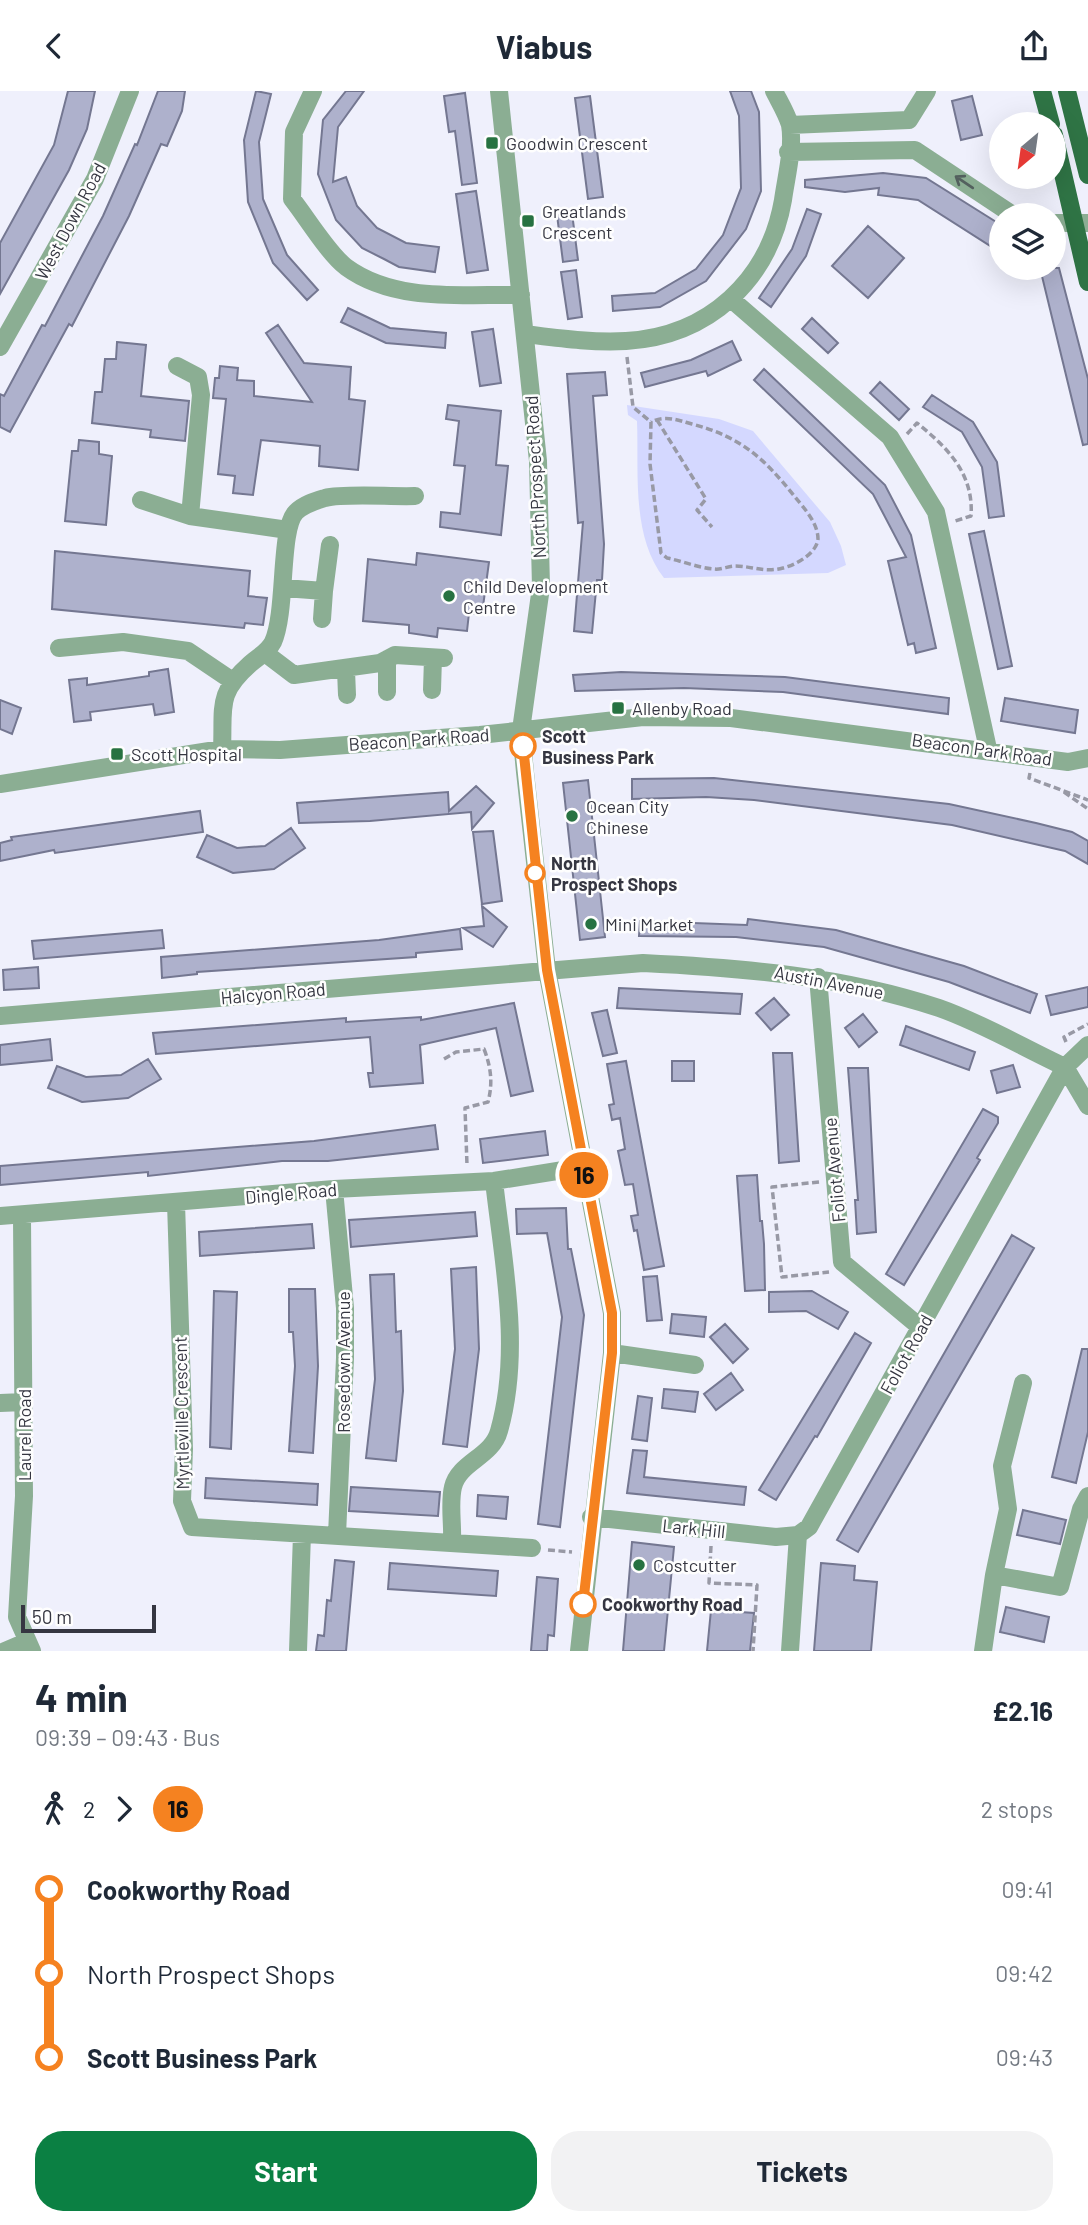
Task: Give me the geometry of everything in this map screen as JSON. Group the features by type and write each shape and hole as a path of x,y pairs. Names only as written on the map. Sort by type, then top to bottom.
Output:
{"main road":[{"path":"1042,91 1048,112"},
{"path":"1067,91 1088,175"},
{"path":"1066,176 1080,224 1088,282"}],"street":[{"name":"West Down Road","path":"0,347 95,179 130,91"},
{"path":"313,91 294,132 292,199 345,266 382,285 424,294 521,295"},
{"name":"North Prospect Road","path":"499,91 538,461 541,587 521,730 547,970 582,1167 612,1313 612,1353 591,1517 579,1651"},
{"path":"525,334 625,342 666,334 699,321 731,299 761,266 777,229 790,125 774,91"},
{"path":"915,150 909,120 927,91"},
{"path":"790,125 909,120"},
{"path":"788,152 915,150 995,203"},
{"path":"731,299 890,437 936,512 988,749"},
{"path":"177,366 198,377 201,395 190,516"},
{"path":"222,749 221,713 231,680 265,653 279,622 288,530 295,513 309,503 328,497 415,496"},
{"path":"141,500 190,516 288,530"},
{"path":"322,619 330,545"},
{"path":"284,589 324,591"},
{"path":"59,648 123,642 188,651 231,680"},
{"path":"265,653 294,675 346,670 395,655 438,658 432,689"},
{"path":"387,659 387,692"},
{"path":"346,670 347,695"},
{"name":"Beacon Park Road","path":"0,784 222,749 280,750 643,717 731,718 988,749 1068,762 1088,758"},
{"name":"Austin Avenue","path":"547,970 643,963 732,966 818,977 942,1009 1065,1067"},
{"name":"Halcyon Road","path":"0,1016 547,970"},
{"name":"Foliot Avenue","path":"818,977 842,1262 920,1327"},
{"path":"1088,1045 1065,1067 1088,1106"},
{"name":"Foliot Road","path":"798,1535 809,1527 1065,1067"},
{"name":"Dingle Road","path":"0,1216 22,1217 334,1189 498,1180 582,1167"},
{"path":"453,1541 453,1488 459,1475 493,1445 499,1432 506,1391 511,1337 498,1180"},
{"name":"Rosedown Avenue","path":"334,1189 345,1308 338,1535"},
{"name":"Myrtleville Crescent","path":"176,1203 184,1449 182,1501 185,1515 192,1527 453,1541 531,1548"},
{"name":"Laurel Road","path":"22,1217 24,1496 17,1617 29,1646"},
{"path":"612,1353 695,1365"},
{"path":"983,1651 1008,1509 1002,1465 1023,1383"},
{"path":"0,1403 24,1402"},
{"path":"995,1575 1060,1587 1081,1509 1088,1496"},
{"name":"Lark Hill","path":"591,1517 776,1537 798,1535"},
{"path":"298,1651 302,1534"},
{"path":"790,1651 798,1535"},
{"path":"5,1651 29,1646"}],"path":[{"path":"625,342 633,407 651,422"},
{"path":"657,419 675,419 714,430 741,442 764,460 811,517 818,541 814,548 799,562 761,571 736,566 714,569 667,558 661,553 650,464 651,422 657,419"},
{"path":"657,419 706,499 698,510 712,527"},
{"path":"907,434 917,423 961,466 972,502 971,516"},
{"path":"1030,755 1029,778 1088,800"},
{"path":"1057,787 1088,809"},
{"path":"444,1059 456,1052 484,1049 492,1087 488,1102 465,1108 467,1166 498,1180"},
{"path":"812,1183 772,1187 782,1277 816,1273"},
{"path":"712,1530 709,1583 758,1585 753,1651"},
{"path":"531,1548 588,1554"}],"shaded area":[{"path":"627,405 719,419 753,431 830,522 846,565 828,573 664,578 653,561 641,523 637,421 628,415"}],"building":[{"path":"68,91 95,91 87,129 69,170 0,294 0,243 54,145"},
{"path":"158,91 185,91 182,111 167,146 161,144 129,216 72,326 69,324 10,432 0,427 0,394 4,396 42,325 45,326 103,216 135,144 137,145"},
{"path":"256,91 271,94 259,142 263,199 287,255 318,290 307,300 273,263 248,202 244,140"},
{"path":"346,91 364,91 338,127 333,182 346,177 357,206 377,228 406,243 439,247 435,272 399,267 362,248 336,220 318,174 323,120"},
{"path":"730,91 751,91 759,112 761,191 746,229 706,281 660,307 613,311 612,296 655,293 696,269 723,235 741,188 739,116"},
{"path":"465,93 477,183 462,185 455,131 449,132 444,96"},
{"path":"590,96 603,197 588,199 575,98"},
{"path":"972,96 982,135 961,140 952,101"},
{"path":"883,173 926,178 989,217 989,245 918,200 878,195 879,188 845,192 805,187 805,180"},
{"path":"476,191 488,270 467,273 456,194"},
{"path":"807,209 821,214 806,256 771,307 759,298 792,249"},
{"path":"572,213 578,260 563,262 557,215"},
{"path":"868,226 904,258 868,298 832,266"},
{"path":"576,270 582,317 568,319 561,272"},
{"path":"1043,280 1062,280 1088,379 1088,444 1083,445"},
{"path":"348,308 390,328 446,333 445,348 386,343 341,322"},
{"path":"812,318 838,343 828,353 802,329"},
{"path":"278,325 304,363 351,367 349,399 365,401 358,470 319,466 320,446 261,440 253,495 233,493 235,476 218,474 226,399 213,398 215,378 219,378 220,366 238,368 237,380 254,381 254,396 312,402 266,333"},
{"path":"493,329 501,383 480,386 472,332"},
{"path":"732,341 741,360 708,376 706,371 645,387 641,373 691,360"},
{"path":"117,342 146,345 141,396 189,401 185,441 150,437 151,430 92,423 95,392 102,392 105,359 116,359"},
{"path":"764,369 885,485 911,535 936,648 916,653 914,643 908,645 888,561 906,557 873,494 754,380"},
{"path":"605,372 607,395 593,396 604,544 602,580 597,580 592,633 574,631 583,522 578,523 567,374"},
{"path":"880,382 909,409 899,420 870,393"},
{"path":"932,395 973,422 997,462 1004,516 989,518 982,467 962,432 923,407"},
{"path":"448,405 501,411 496,465 508,466 501,535 440,527 441,512 460,514 465,466 454,465 459,421 446,419"},
{"path":"79,440 99,442 99,454 112,456 106,525 65,521 72,451 78,451"},
{"path":"984,531 1012,666 998,669 969,534"},
{"path":"55,551 250,571 248,596 267,598 263,625 245,623 244,628 52,609"},
{"name":"Child Development Centre","path":"417,553 489,562 482,614 469,613 467,631 438,628 437,637 409,633 409,625 363,621 368,559 416,565"},
{"path":"168,669 174,712 155,715 153,704 90,712 91,720 74,722 69,680 87,678 87,685 149,676 149,672"},
{"path":"621,672 785,677 949,698 948,714 783,692 684,688 575,691 573,675"},
{"path":"1005,698 1078,710 1075,733 1001,721"},
{"path":"0,700 21,708 12,734 0,729"},
{"path":"714,778 949,804 1036,823 1072,832 1088,841 1088,864 1065,851 952,825 754,800 706,797 632,799 632,779"},
{"path":"588,780 605,937 580,940 563,783"},
{"path":"476,786 494,803 472,829 471,812 370,821 299,823 297,803 448,792 449,811"},
{"path":"200,811 203,832 55,853 54,850 0,861 0,843 12,840 11,837"},
{"path":"291,828 305,848 274,869 233,873 197,857 207,835 237,848 265,846"},
{"path":"493,831 502,901 482,904 473,832"},
{"path":"482,906 507,927 493,947 463,928 484,926"},
{"path":"748,919 836,930 964,966 1037,994 1030,1013 949,982 824,947 736,937 639,936 640,921 747,925"},
{"path":"460,929 462,949 416,953 416,957 197,972 162,978 161,957 379,940"},
{"path":"162,930 164,948 34,959 32,941"},
{"path":"38,967 39,988 4,990 3,970"},
{"path":"1088,987 1088,1007 1051,1015 1046,996"},
{"path":"619,988 742,994 740,1014 617,1008"},
{"path":"774,998 789,1015 771,1030 756,1013"},
{"path":"514,1003 533,1091 511,1096 496,1028 420,1045 423,1083 370,1087 368,1073 373,1073 370,1037 156,1054 153,1033 346,1018 346,1022 421,1017 421,1020"},
{"path":"607,1010 617,1053 603,1056 592,1013"},
{"path":"863,1014 877,1032 859,1047 845,1028"},
{"path":"906,1026 975,1052 969,1070 900,1045"},
{"path":"50,1039 52,1060 0,1065 0,1045"},
{"path":"773,1053 792,1053 799,1161 779,1163"},
{"path":"148,1059 161,1079 128,1098 82,1102 48,1088 57,1066 86,1077 121,1075"},
{"path":"626,1061 664,1266 644,1270 637,1230 634,1231 631,1216 638,1215 633,1184 625,1185 618,1151 625,1149 620,1118 612,1120 609,1105 614,1104 607,1064"},
{"path":"672,1061 694,1061 694,1081 672,1081"},
{"path":"1013,1065 1020,1087 997,1093 991,1071"},
{"path":"848,1068 868,1068 876,1232 857,1234 855,1200 858,1200"},
{"path":"983,1109 998,1117 998,1123 977,1158 980,1160 904,1285 886,1274"},
{"path":"435,1125 438,1149 328,1161 282,1161 148,1176 148,1172 0,1185 0,1166 314,1141"},
{"path":"545,1131 548,1155 483,1163 480,1139"},
{"path":"757,1175 764,1244 765,1290 745,1291 737,1176"},
{"path":"566,1208 568,1249 571,1249 584,1315 560,1527 538,1524 562,1317 547,1233 517,1234 516,1209"},
{"path":"475,1212 477,1236 351,1247 349,1220"},
{"path":"312,1224 314,1248 200,1256 199,1232"},
{"path":"1012,1235 1034,1248 858,1552 837,1540"},
{"path":"476,1267 479,1349 467,1447 443,1444 455,1349 451,1269"},
{"path":"394,1274 396,1332 401,1331 403,1391 396,1461 366,1458 375,1379 370,1275"},
{"path":"657,1276 662,1320 647,1321 643,1277"},
{"path":"289,1289 315,1289 318,1366 313,1453 289,1451 295,1366 293,1332 289,1332"},
{"path":"214,1291 237,1292 231,1449 210,1447"},
{"path":"812,1291 848,1312 838,1329 806,1311 769,1312 769,1292"},
{"path":"672,1314 706,1317 704,1337 670,1333"},
{"path":"725,1324 748,1349 733,1363 710,1337"},
{"path":"855,1333 871,1343 817,1437 815,1436 776,1500 759,1490"},
{"path":"1082,1349 1088,1349 1088,1432 1076,1483 1052,1477"},
{"path":"731,1373 743,1390 716,1410 704,1394"},
{"path":"664,1389 698,1392 695,1412 662,1408"},
{"path":"638,1396 652,1398 647,1441 632,1439"},
{"path":"633,1450 647,1451 644,1477 746,1487 744,1505 627,1493"},
{"path":"206,1478 318,1484 317,1505 205,1498"},
{"path":"351,1487 440,1492 438,1516 349,1511"},
{"path":"478,1495 508,1497 506,1519 477,1516"},
{"path":"1023,1510 1066,1520 1060,1544 1017,1535"},
{"path":"632,1542 674,1547 664,1651 623,1651"},
{"path":"335,1560 354,1562 346,1651 316,1651 318,1635 324,1636 327,1600 331,1601"},
{"path":"390,1563 498,1571 496,1596 388,1589"},
{"path":"821,1563 855,1566 854,1580 877,1582 871,1651 814,1651"},
{"path":"537,1577 558,1579 554,1636 548,1635 547,1651 531,1651"},
{"path":"1006,1607 1049,1617 1044,1642 1000,1632"},
{"path":"711,1610 754,1613 750,1651 707,1651"}],"bus line":[{"name":"16","path":"523,746 533,857 557,1035 612,1313 612,1353 583,1604"}],"place":[{"name":"Goodwin Crescent","path":"492,143"},
{"name":"Greatlands Crescent","path":"528,221"},
{"name":"Child Development Centre","path":"449,596"},
{"name":"Allenby Road","path":"618,708"},
{"name":"Scott Business Park","path":"523,746"},
{"name":"Scott Hospital","path":"117,754"},
{"name":"Ocean City Chinese","path":"572,816"},
{"name":"North Prospect Shops","path":"535,873"},
{"name":"Mini Market","path":"591,924"},
{"name":"Costcutter","path":"639,1565"},
{"name":"Cookworthy Road","path":"583,1604"}]}
